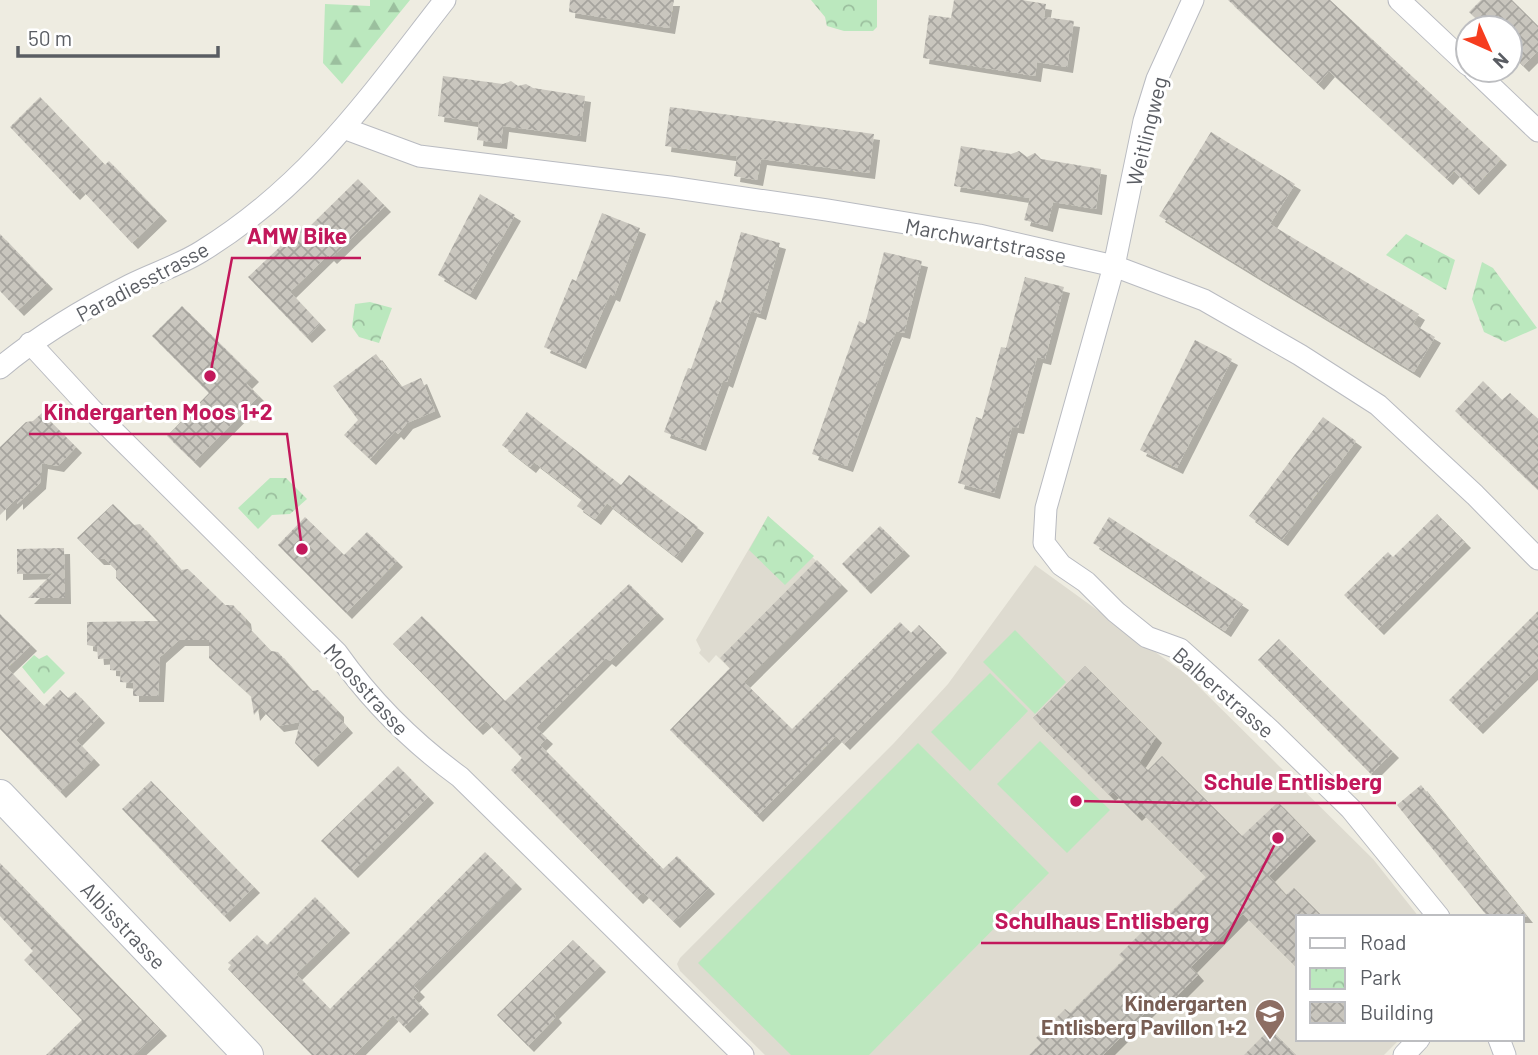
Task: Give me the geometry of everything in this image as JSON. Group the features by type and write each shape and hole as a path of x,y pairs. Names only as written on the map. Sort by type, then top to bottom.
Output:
{"main road":[{"name":"Albisstrasse","path":"0,795 248,1055"}],"street":[{"name":"Paradiesstrasse","path":"4,356 130,285 202,251 278,196 345,129 445,0"},
{"name":"Weitlingweg","path":"1115,266 1144,121 1157,79 1193,0"},
{"path":"1399,0 1454,52"},
{"path":"1489,84 1538,131"},
{"name":"Marchwartstrasse","path":"345,129 419,156 670,187 979,234 1115,266 1204,300 1300,355 1378,405 1475,495 1538,559"},
{"name":"Balberstrasse","path":"1115,266 1046,508 1044,543 1061,565 1086,582 1116,612 1147,636 1180,649 1279,739 1359,817 1437,915"},
{"name":"Moosstrasse","path":"30,343 92,409 337,653 361,687 425,751 460,777 743,1055"},
{"path":"1404,1055 1417,1041"}],"shaded area":[{"path":"768,516 842,585 744,683 716,655 709,663 699,653 701,650 696,640"},
{"path":"1035,565 1187,675 1373,859 1417,915 1296,915 1296,1041 1398,1041 1384,1055 765,1055 680,971 677,964 894,743 948,684"}],"green space":[{"path":"370,0 410,0 342,84 323,63 325,4 370,6"},
{"path":"811,0 877,0 877,27 873,31 844,31 827,26 825,17"},
{"path":"1406,234 1455,260 1446,290 1386,255"},
{"path":"1482,262 1493,268 1537,328 1505,342 1484,332 1472,299"},
{"path":"370,302 392,308 379,343 359,337 352,327 355,304"},
{"path":"270,478 286,478 307,499 290,514 272,515 258,529 238,508"},
{"path":"768,516 814,556 785,585 749,550"},
{"path":"1015,630 1066,682 1035,714 983,662"},
{"path":"34,655 39,659 47,655 65,673 44,694 22,667"},
{"path":"990,673 1028,711 970,771 931,732"},
{"path":"1040,741 1110,810 1067,853 997,784"},
{"path":"918,743 1049,873 869,1055 791,1055 698,963"}],"building":[{"path":"570,0 674,0 669,28 569,12"},
{"path":"954,0 1022,0 1046,4 1044,17 1074,21 1067,67 1037,62 1035,76 923,58 929,15 951,18"},
{"path":"1228,0 1330,0 1501,159 1473,189 1454,171 1447,179 1329,71 1318,84"},
{"path":"1481,0 1512,0 1538,26 1538,51 1524,65 1524,14 1469,12"},
{"path":"443,76 503,84 511,81 518,86 526,84 533,88 585,96 580,136 503,126 501,143 477,140 479,122 438,116"},
{"path":"40,97 105,165 109,161 161,215 132,243 80,188 74,194 10,127"},
{"path":"670,107 874,134 869,173 761,159 757,180 734,176 737,156 665,146"},
{"path":"1211,132 1295,184 1270,224 1419,314 1413,324 1435,337 1414,372 1159,216"},
{"path":"961,146 1011,154 1019,151 1027,157 1035,153 1041,159 1101,169 1096,209 1053,202 1047,226 1024,220 1030,198 954,186"},
{"path":"358,179 385,206 331,258 328,255 290,292 320,324 306,337 248,277 301,227 305,231"},
{"path":"480,194 515,215 470,294 438,275"},
{"path":"602,213 640,228 614,296 610,294 580,363 544,347 572,279 576,281"},
{"path":"741,232 780,243 760,314 751,311 727,382 723,380 700,445 664,432 716,300 721,303"},
{"path":"0,234 47,283 18,310 0,291"},
{"path":"884,252 922,261 904,333 896,331 847,466 812,454 859,321 865,324"},
{"path":"1025,277 1064,287 1045,359 1037,357 1018,428 1012,427 994,493 958,483 976,417 982,419 1001,347 1006,348"},
{"path":"182,306 253,376 246,383 259,396 194,462 167,436 209,393 152,336"},
{"path":"1195,340 1232,359 1177,468 1140,450"},
{"path":"376,354 401,387 421,378 435,411 407,423 398,434 395,431 370,459 344,435 358,420 333,386"},
{"path":"1483,381 1502,400 1510,393 1538,419 1538,490 1455,411"},
{"path":"527,412 621,485 629,475 698,527 676,557 607,503 595,519 577,506 582,499 534,462 530,467 502,445"},
{"path":"42,413 76,447 58,466 42,463 40,483 17,504 17,498 0,515 0,447 26,422 33,421"},
{"path":"1323,417 1356,441 1282,540 1249,516"},
{"path":"113,504 134,525 140,524 181,570 188,569 225,605 233,605 245,618 246,625 271,651 278,652 312,691 318,690 338,711 338,717 347,727 312,761 295,743 300,722 278,726 260,708 254,715 251,696 209,658 209,640 179,640 160,657 158,696 133,696 133,683 120,682 121,671 110,670 110,658 98,659 97,647 87,645 87,622 158,621 116,578 116,570 105,559 98,559 77,538"},
{"path":"1437,514 1465,542 1378,629 1344,595 1388,552 1393,557"},
{"path":"305,517 344,555 367,532 397,561 346,613 278,545"},
{"path":"1109,517 1243,604 1225,631 1093,543"},
{"path":"880,526 904,550 865,588 842,564"},
{"path":"64,548 65,598 28,598 53,573 17,574 17,549"},
{"path":"817,560 842,585 744,682 792,729 900,622 911,633 919,625 941,647 844,744 836,736 757,816 670,730 730,668 720,658"},
{"path":"629,584 658,613 610,661 606,658 536,728 547,738 540,745 663,869 677,856 709,888 674,922 643,892 637,898 511,770 522,758 486,721 477,729 393,644 422,616 505,701"},
{"path":"1538,611 1538,668 1477,728 1449,700"},
{"path":"0,614 31,645 7,668 44,706 60,690 68,698 75,692 99,717 76,740 94,759 60,792 0,729"},
{"path":"1279,639 1393,752 1371,774 1258,660"},
{"path":"1085,666 1156,737 1139,763 1148,770 1162,756 1242,836 1278,802 1310,835 1269,876 1286,895 1294,888 1321,915 1296,915 1296,967 1243,914 1191,967 1198,975 1168,1005 1161,997 1103,1055 1029,1055 1041,1043 1036,1038 1065,1009 1070,1013 1124,959 1119,955 1147,927 1152,931 1206,877 1140,811 1136,815 1113,792 1109,795 1033,718"},
{"path":"398,766 428,797 352,872 321,841"},
{"path":"151,781 254,887 224,916 122,809"},
{"path":"1421,785 1527,917 1486,915 1397,805"},
{"path":"485,852 516,883 414,986 419,991 413,997 423,1008 404,1027 393,1015 354,1055 312,1055 228,969 231,965 228,963 257,935 267,945 315,897 344,927 296,974 330,1009"},
{"path":"0,863 161,1030 134,1055 46,1055 82,1020 24,960 33,951 0,916"},
{"path":"573,940 600,966 553,1013 556,1017 528,1046 497,1015"},
{"name":"Kindergarten Entlisberg Pavillon 1+2","path":"1270,1029 1296,1055 1244,1055"}],"place":[{"name":"AMW Bike","path":"210,376"},
{"name":"Kindergarten Moos 1+2","path":"302,549"},
{"name":"Schule Entlisberg","path":"1076,801"},
{"name":"Schulhaus Entlisberg","path":"1278,838"},
{"name":"Kindergarten Entlisberg Pavillon 1+2","path":"1270,1041"}]}
